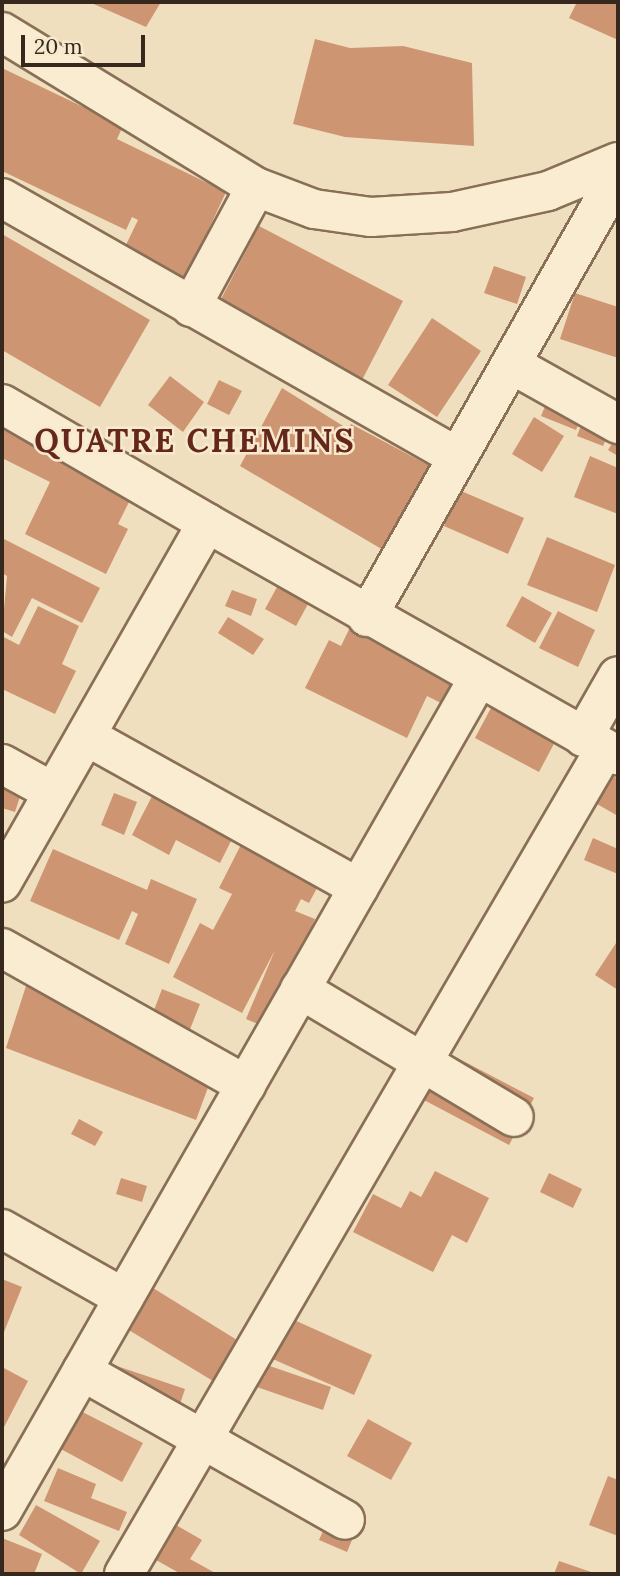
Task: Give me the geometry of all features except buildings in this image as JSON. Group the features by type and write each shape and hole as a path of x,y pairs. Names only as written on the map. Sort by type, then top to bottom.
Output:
{"street":[{"path":"2,33 256,187 314,209 371,217 452,212 548,191 618,162"},
{"path":"367,617 456,456 618,175"},
{"path":"191,307 256,187"},
{"path":"2,198 456,456"},
{"path":"511,364 618,424"},
{"path":"2,404 367,617 602,748"},
{"path":"2,883 206,523"},
{"path":"124,1574 602,748 618,676"},
{"path":"2,1511 478,679"},
{"path":"86,736 359,888"},
{"path":"2,764 53,792"},
{"path":"2,948 246,1085"},
{"path":"300,989 514,1117"},
{"path":"2,1229 124,1298"},
{"path":"82,1371 345,1520"}],"district":[{"name":"QUATRE CHEMINS","path":"195,441"}]}
